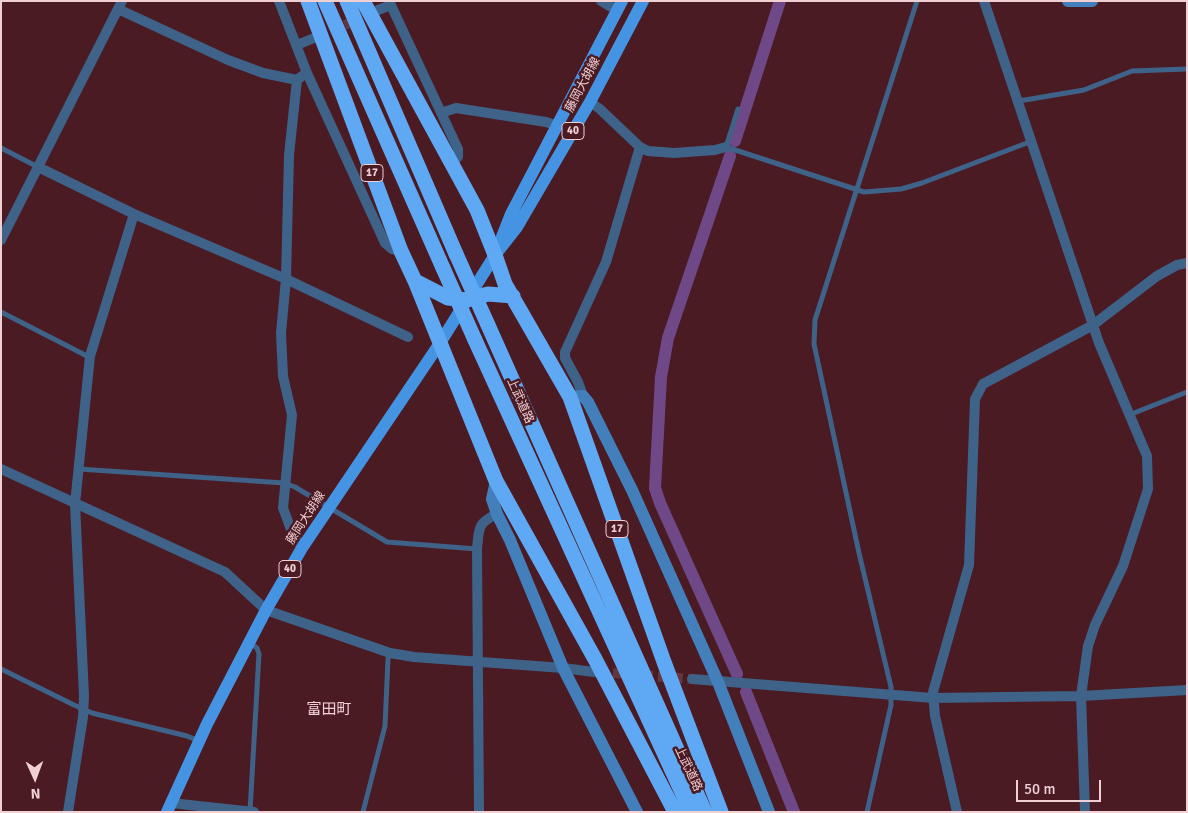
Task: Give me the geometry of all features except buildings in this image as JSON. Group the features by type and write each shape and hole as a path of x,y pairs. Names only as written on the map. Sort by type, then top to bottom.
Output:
{"highway":[{"name":"17","path":"308,1 401,251 496,481 595,659 675,812"},
{"name":"上武道路","path":"325,1 475,340 690,812"},
{"name":"上武道路","path":"346,1 456,254 705,812"},
{"name":"17","path":"362,1 477,210 505,284 576,396 664,662 721,812"},
{"path":"415,281 442,296 467,300 488,294 513,296"}],"main road":[{"name":"藤岡大胡線","path":"169,807 199,741 249,643 302,548 440,343 495,255 517,227 590,102 643,1"},
{"name":"藤岡大胡線","path":"495,255 511,214 620,6"}],"street":[{"path":"279,1 307,73 385,243 392,249 401,251"},
{"path":"601,1 620,6"},
{"path":"984,1 1099,343 1147,456 1148,490 1122,566 1095,625 1088,646 1081,696 1085,812"},
{"path":"1068,1 1092,1"},
{"path":"378,10 390,3 458,149 458,157 450,164"},
{"path":"1,240 120,5 228,60 263,73 297,80 307,73"},
{"path":"297,45 314,38"},
{"path":"297,80 289,155 286,279 281,333 283,376 292,415 283,508 292,532 302,548"},
{"path":"590,102 640,147 648,151 663,153 715,150 726,147"},
{"path":"441,113 456,108 546,122 558,126"},
{"path":"640,147 606,262 565,352 565,358 578,382 576,396 588,402 632,490 718,682 769,812"},
{"path":"38,167 134,214 286,279 408,337"},
{"path":"68,812 84,710 75,504 90,356 134,214"},
{"path":"957,812 935,716 933,698 934,681 969,566 975,399 983,384 1094,325 1157,276 1177,265 1187,263"},
{"path":"1,469 225,572 266,610 390,653 414,657 594,672"},
{"path":"496,481 492,499 497,514 510,540 563,668 637,812"},
{"path":"478,812 477,549 481,523 497,514"},
{"path":"692,679 933,698 1081,696 1187,690"},
{"path":"169,807 254,812"}],"lane":[{"path":"867,812 892,694 859,553 814,344 815,320 917,1"},
{"path":"1018,101 1084,90 1132,71 1187,69"},
{"path":"738,109 726,147 864,192 901,189 922,183 1032,140"},
{"path":"1,148 38,167"},
{"path":"1,312 84,355 90,356"},
{"path":"1130,415 1187,392"},
{"path":"78,469 294,486 386,542 477,549"},
{"path":"249,643 257,648 259,654 250,812"},
{"path":"363,812 384,726 388,659 390,653"},
{"path":"1,669 84,710 187,736 199,741"}],"waterway":[{"path":"735,141 780,1"},
{"path":"730,156 668,338 661,377 655,488 737,674"},
{"path":"746,692 794,812"}],"tunnel":[{"path":"317,37 361,18"},
{"path":"598,672 692,679"}],"district":[{"name":"富田町","path":"329,710"}]}
